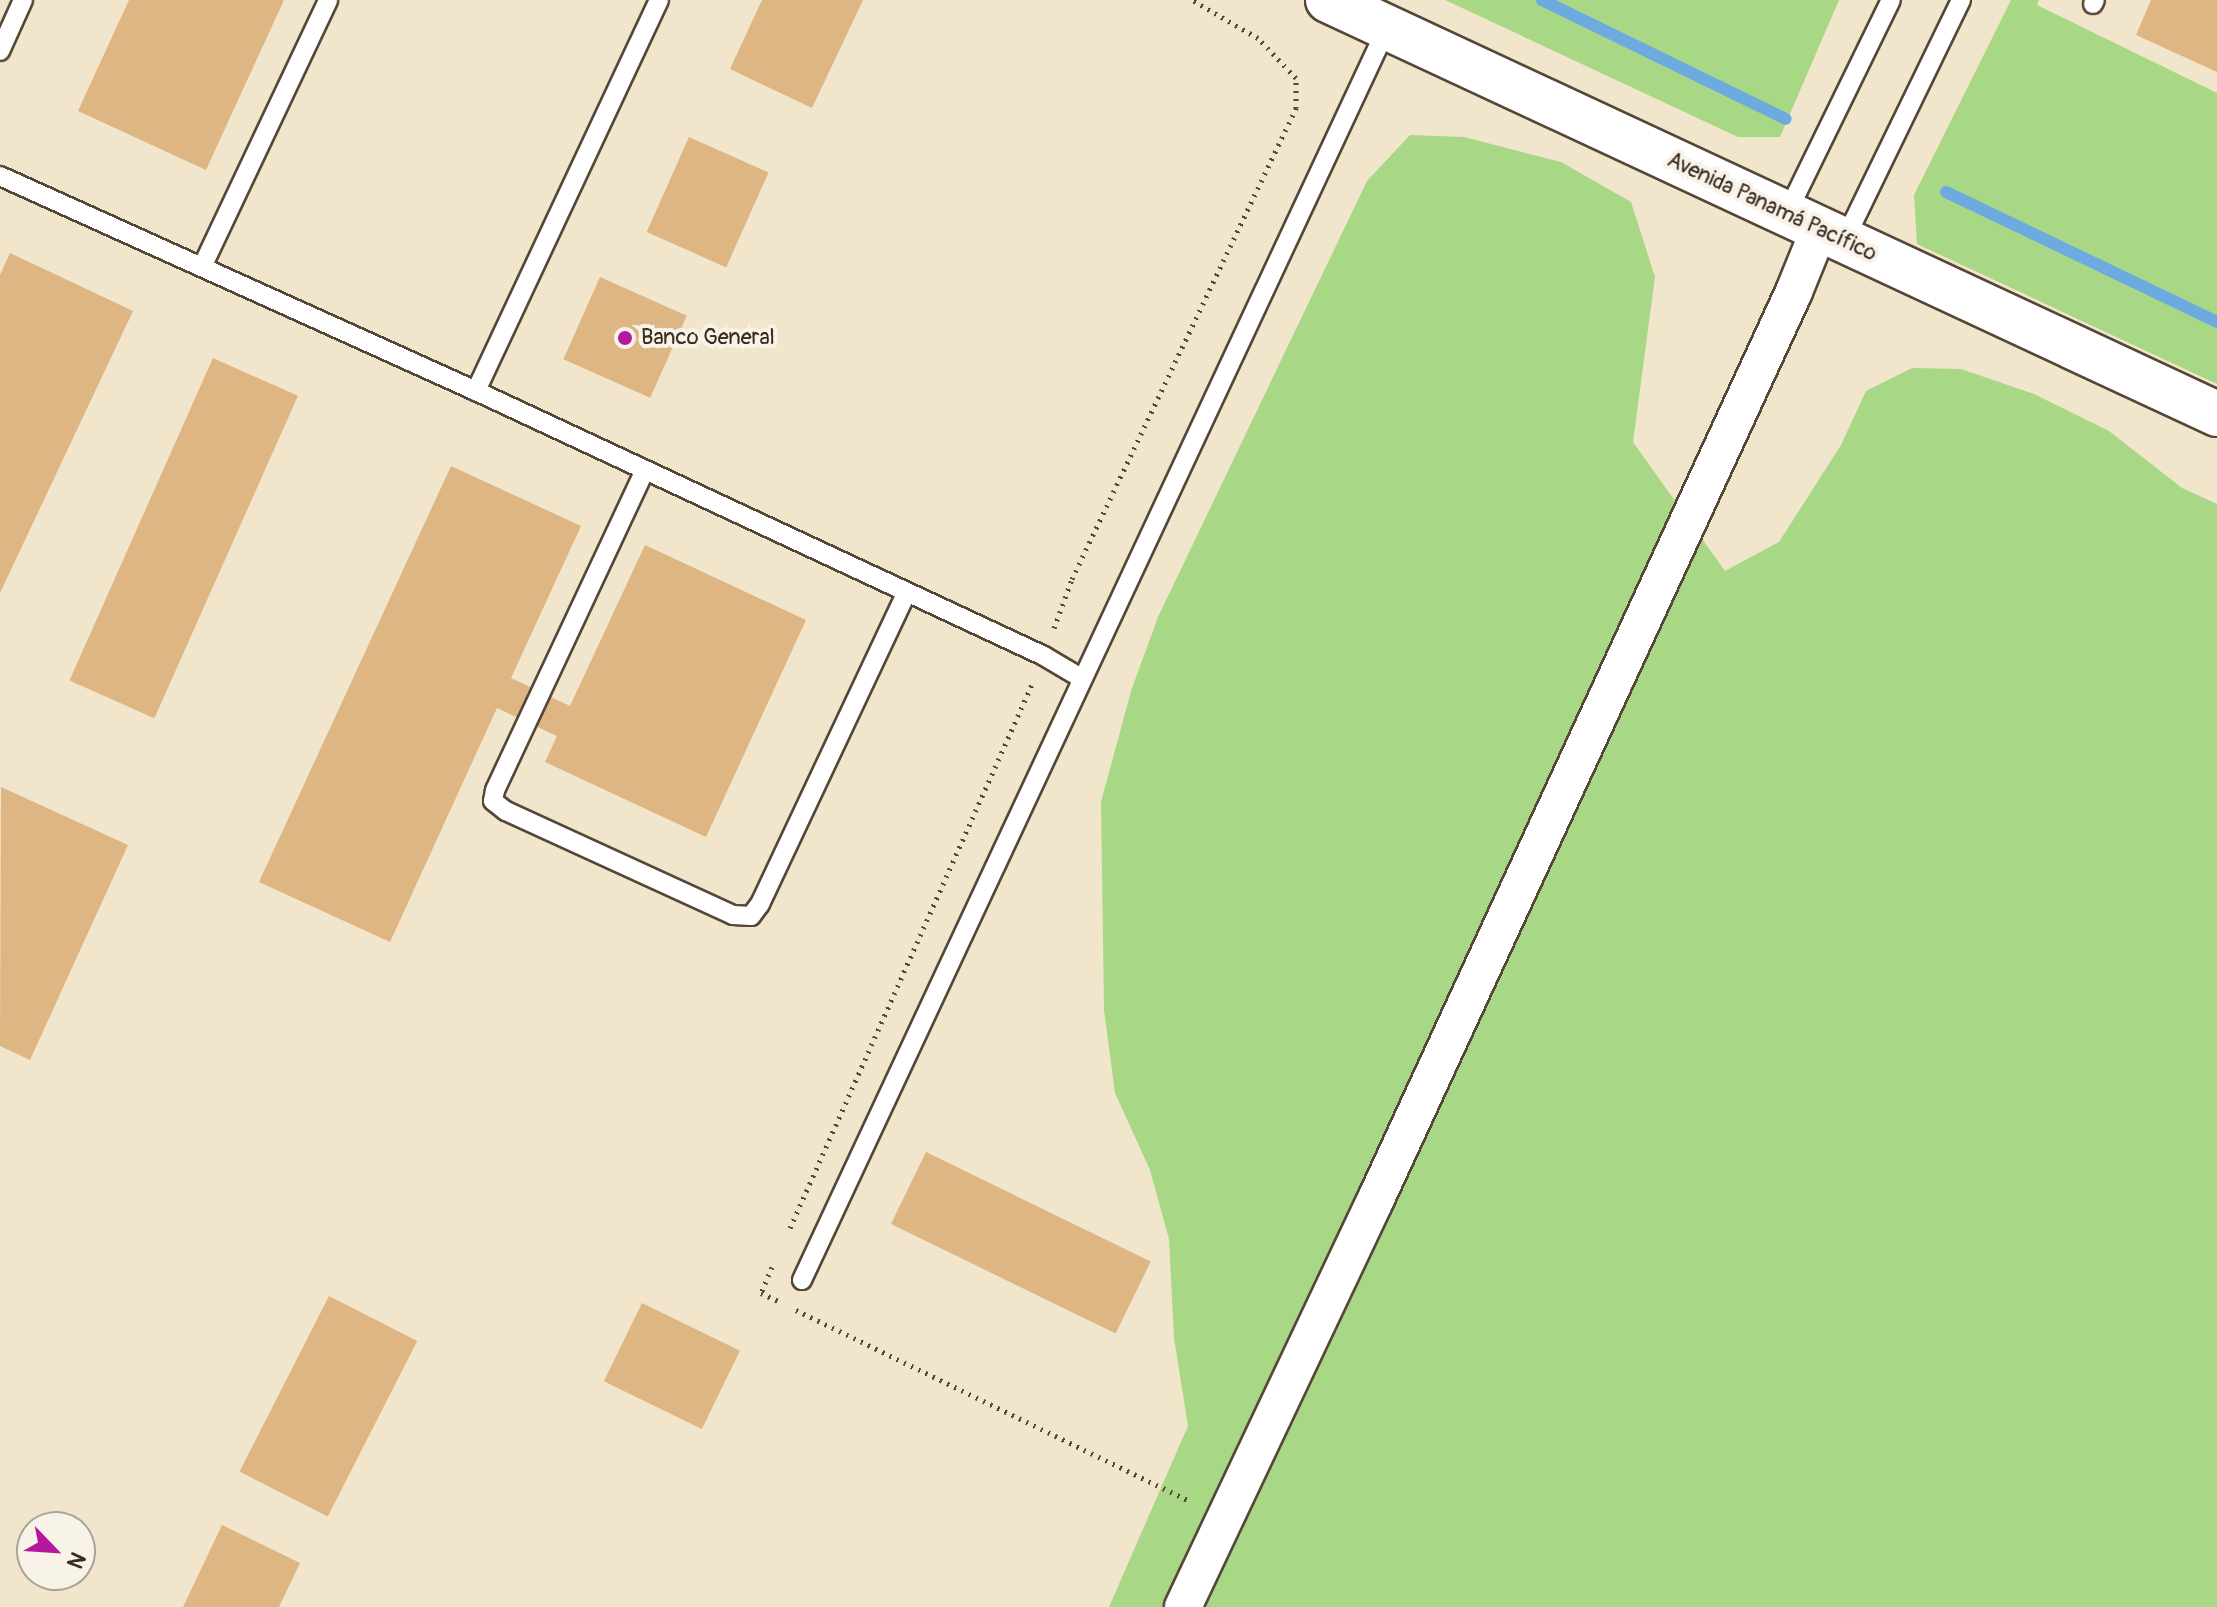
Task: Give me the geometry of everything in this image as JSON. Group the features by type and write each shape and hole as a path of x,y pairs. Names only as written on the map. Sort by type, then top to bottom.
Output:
{"main road":[{"name":"Avenida Panamá Pacífico","path":"1328,0 2217,414"}],"street":[{"path":"1183,1607 1375,1201 1793,294 1817,228"}],"lane":[{"path":"0,51 23,0"},
{"path":"203,265 328,0"},
{"path":"476,391 659,0"},
{"path":"1817,228 1891,0"},
{"path":"1817,228 1961,0"},
{"path":"802,1280 1387,28"},
{"path":"0,176 203,265 476,391 1044,656 1081,678"},
{"path":"645,470 495,790 493,801 506,811 733,915 751,916 760,904 906,594"}],"path":[{"path":"786,1235 1044,656 1072,579 1296,108 1296,78 1258,38 1192,0"},
{"path":"774,1264 761,1293 1224,1517"}],"green space":[{"path":"1445,0 1839,0 1780,137 1738,137"},
{"path":"2011,0 2039,0 2037,5 2217,93 2217,384 1917,244 1914,195"},
{"path":"1410,135 1464,137 1561,162 1631,202 1655,277 1633,442 1725,571 1779,542 1841,445 1866,391 1912,368 1961,369 2034,394 2109,431 2182,488 2217,504 2217,1607 1109,1607 1188,1426 1174,1338 1169,1239 1150,1170 1115,1093 1104,1010 1101,802 1131,691 1158,617 1367,181"}],"building":[{"path":"129,0 284,0 206,170 78,111"},
{"path":"762,0 863,0 812,108 730,69"},
{"path":"2151,0 2217,0 2217,72 2136,35"},
{"path":"689,137 768,172 726,267 647,232"},
{"path":"10,253 133,311 0,593 0,275"},
{"name":"Banco General","path":"600,277 687,316 650,398 563,359"},
{"path":"213,358 298,396 154,718 69,680"},
{"path":"451,466 581,526 511,678 570,706 645,545 806,620 706,837 545,762 557,736 497,708 390,942 259,882"},
{"path":"1,787 128,845 30,1060 0,1046"},
{"path":"926,1152 1151,1262 1116,1333 891,1224"},
{"path":"329,1296 417,1341 328,1516 240,1472"},
{"path":"642,1303 740,1351 702,1429 604,1381"},
{"path":"222,1525 300,1563 279,1607 183,1607"}],"waterway":[{"path":"1542,0 1786,119"},
{"path":"1946,192 2217,322"}],"place":[{"name":"Banco General","path":"625,338"}]}
